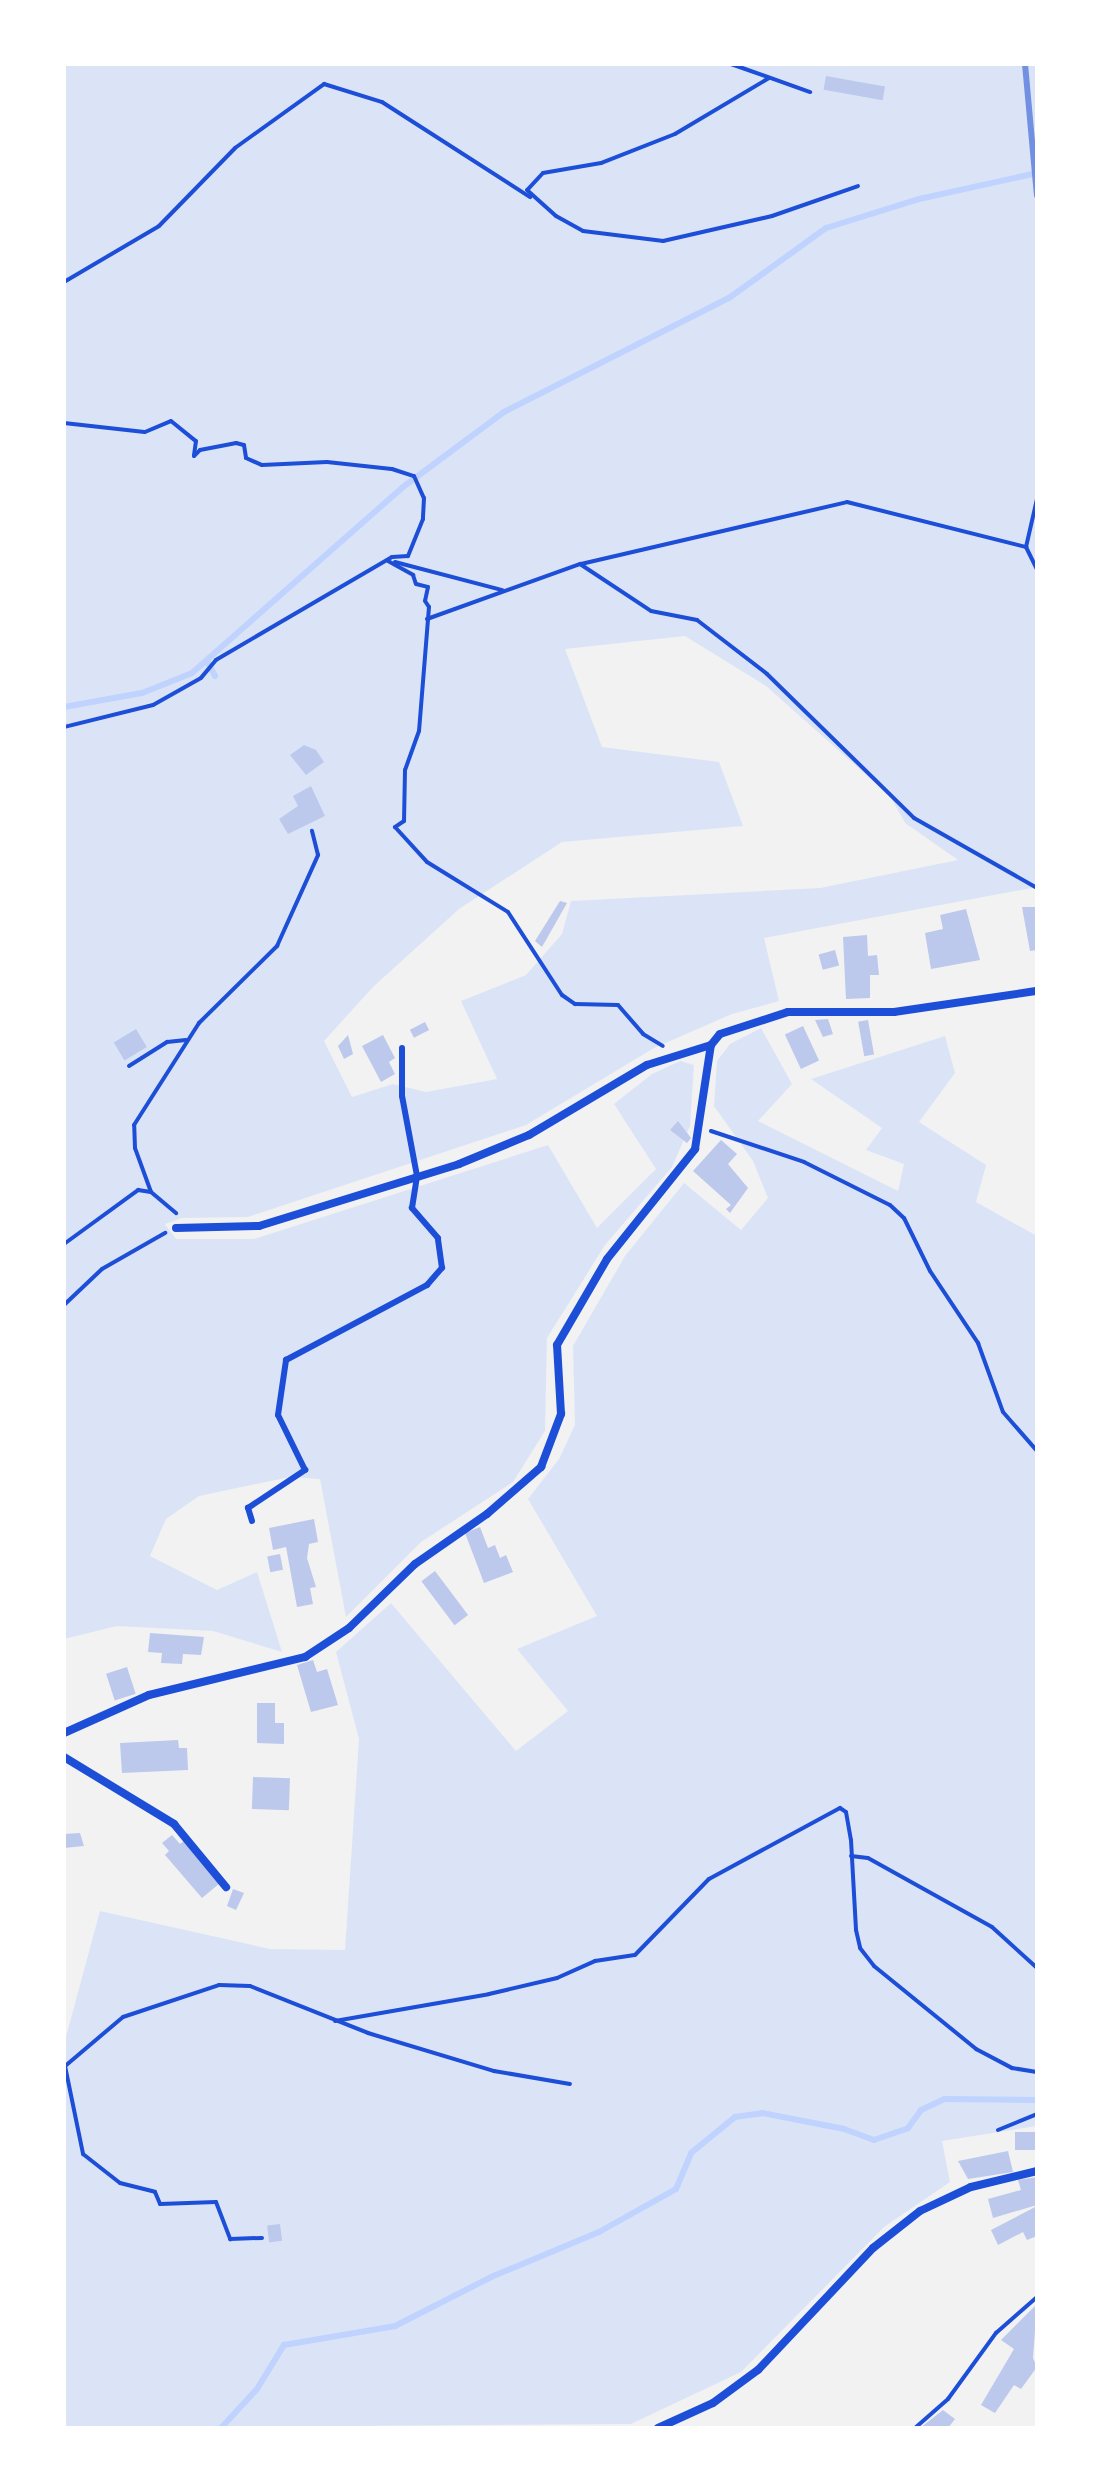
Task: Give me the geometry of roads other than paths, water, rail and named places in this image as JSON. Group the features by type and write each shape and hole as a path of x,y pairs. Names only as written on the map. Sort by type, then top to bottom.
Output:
{"street":[{"path":"176,1228 191,1224 225,1230 259,1226 417,1176 529,1135 671,1053 711,1045 737,1026 788,1012 894,1012 1037,991"},
{"path":"64,1733 149,1695 305,1657 349,1628 415,1564 487,1514 541,1467 561,1414 557,1345 566,1325 615,1248 695,1149 701,1128 711,1045"},
{"path":"64,1757 174,1824 226,1887"},
{"path":"658,2428 713,2403 758,2370 873,2248 920,2211 971,2187 1037,2171"}],"lane":[{"path":"252,1521 248,1508 305,1470 278,1415 286,1360 438,1278 442,1268 438,1238 412,1208 417,1176 402,1096 402,1048"}],"waterway":[{"path":"64,707 142,693 192,673 403,487 504,412 729,298 826,228 919,199 1037,173"},
{"path":"207,661 215,676"},
{"path":"221,2428 257,2389 284,2345 395,2326 491,2277 599,2232 676,2189 691,2153 735,2117 762,2113 844,2129 874,2140 908,2128 921,2110 945,2099 1037,2100"}],"railway":[{"path":"1025,64 1037,195"}]}
